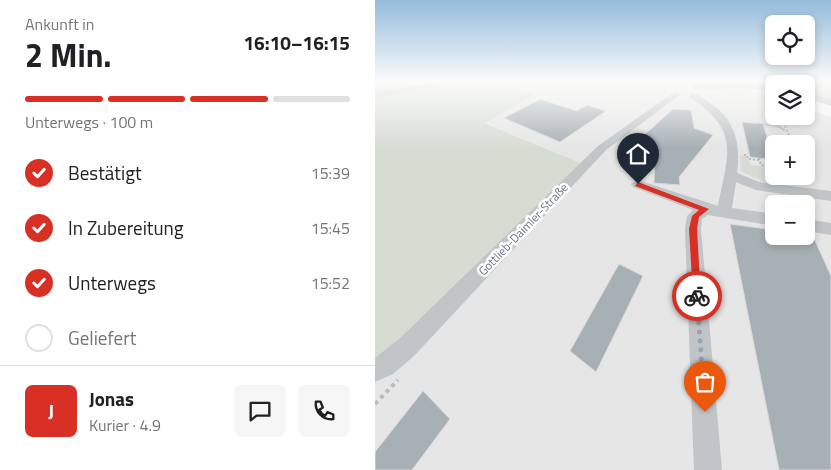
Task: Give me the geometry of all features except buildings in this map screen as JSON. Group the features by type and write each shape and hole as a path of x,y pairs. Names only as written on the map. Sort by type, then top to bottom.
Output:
{"street":[{"name":"Gottlieb-Daimler-Straße","path":"379,371 407,347 602,148 663,104"},
{"path":"708,104 724,118 730,127 734,141 731,175 718,206 695,216 693,229 708,470"},
{"path":"731,175 756,186 831,196"},
{"path":"638,184 765,218"},
{"path":"815,226 831,229"}],"path":[{"path":"600,115 604,117"},
{"path":"753,123 765,124"},
{"path":"781,130 784,130 782,126 755,123 779,126 781,130 787,132"},
{"path":"784,125 789,135"},
{"path":"733,153 760,159 761,165 765,166"}],"shaded area":[{"path":"375,104 518,104 485,123 585,165 375,363"},
{"path":"516,104 765,104 765,125 815,125 815,111 831,117 831,470 375,470 375,363 584,165 484,122"},
{"path":"740,155 746,156 751,165 765,167 765,182 764,182 741,171"}],"way so far":[{"path":"697,296 705,412"}],"route":[{"path":"638,184 705,209 695,216 693,229 697,296"}]}
